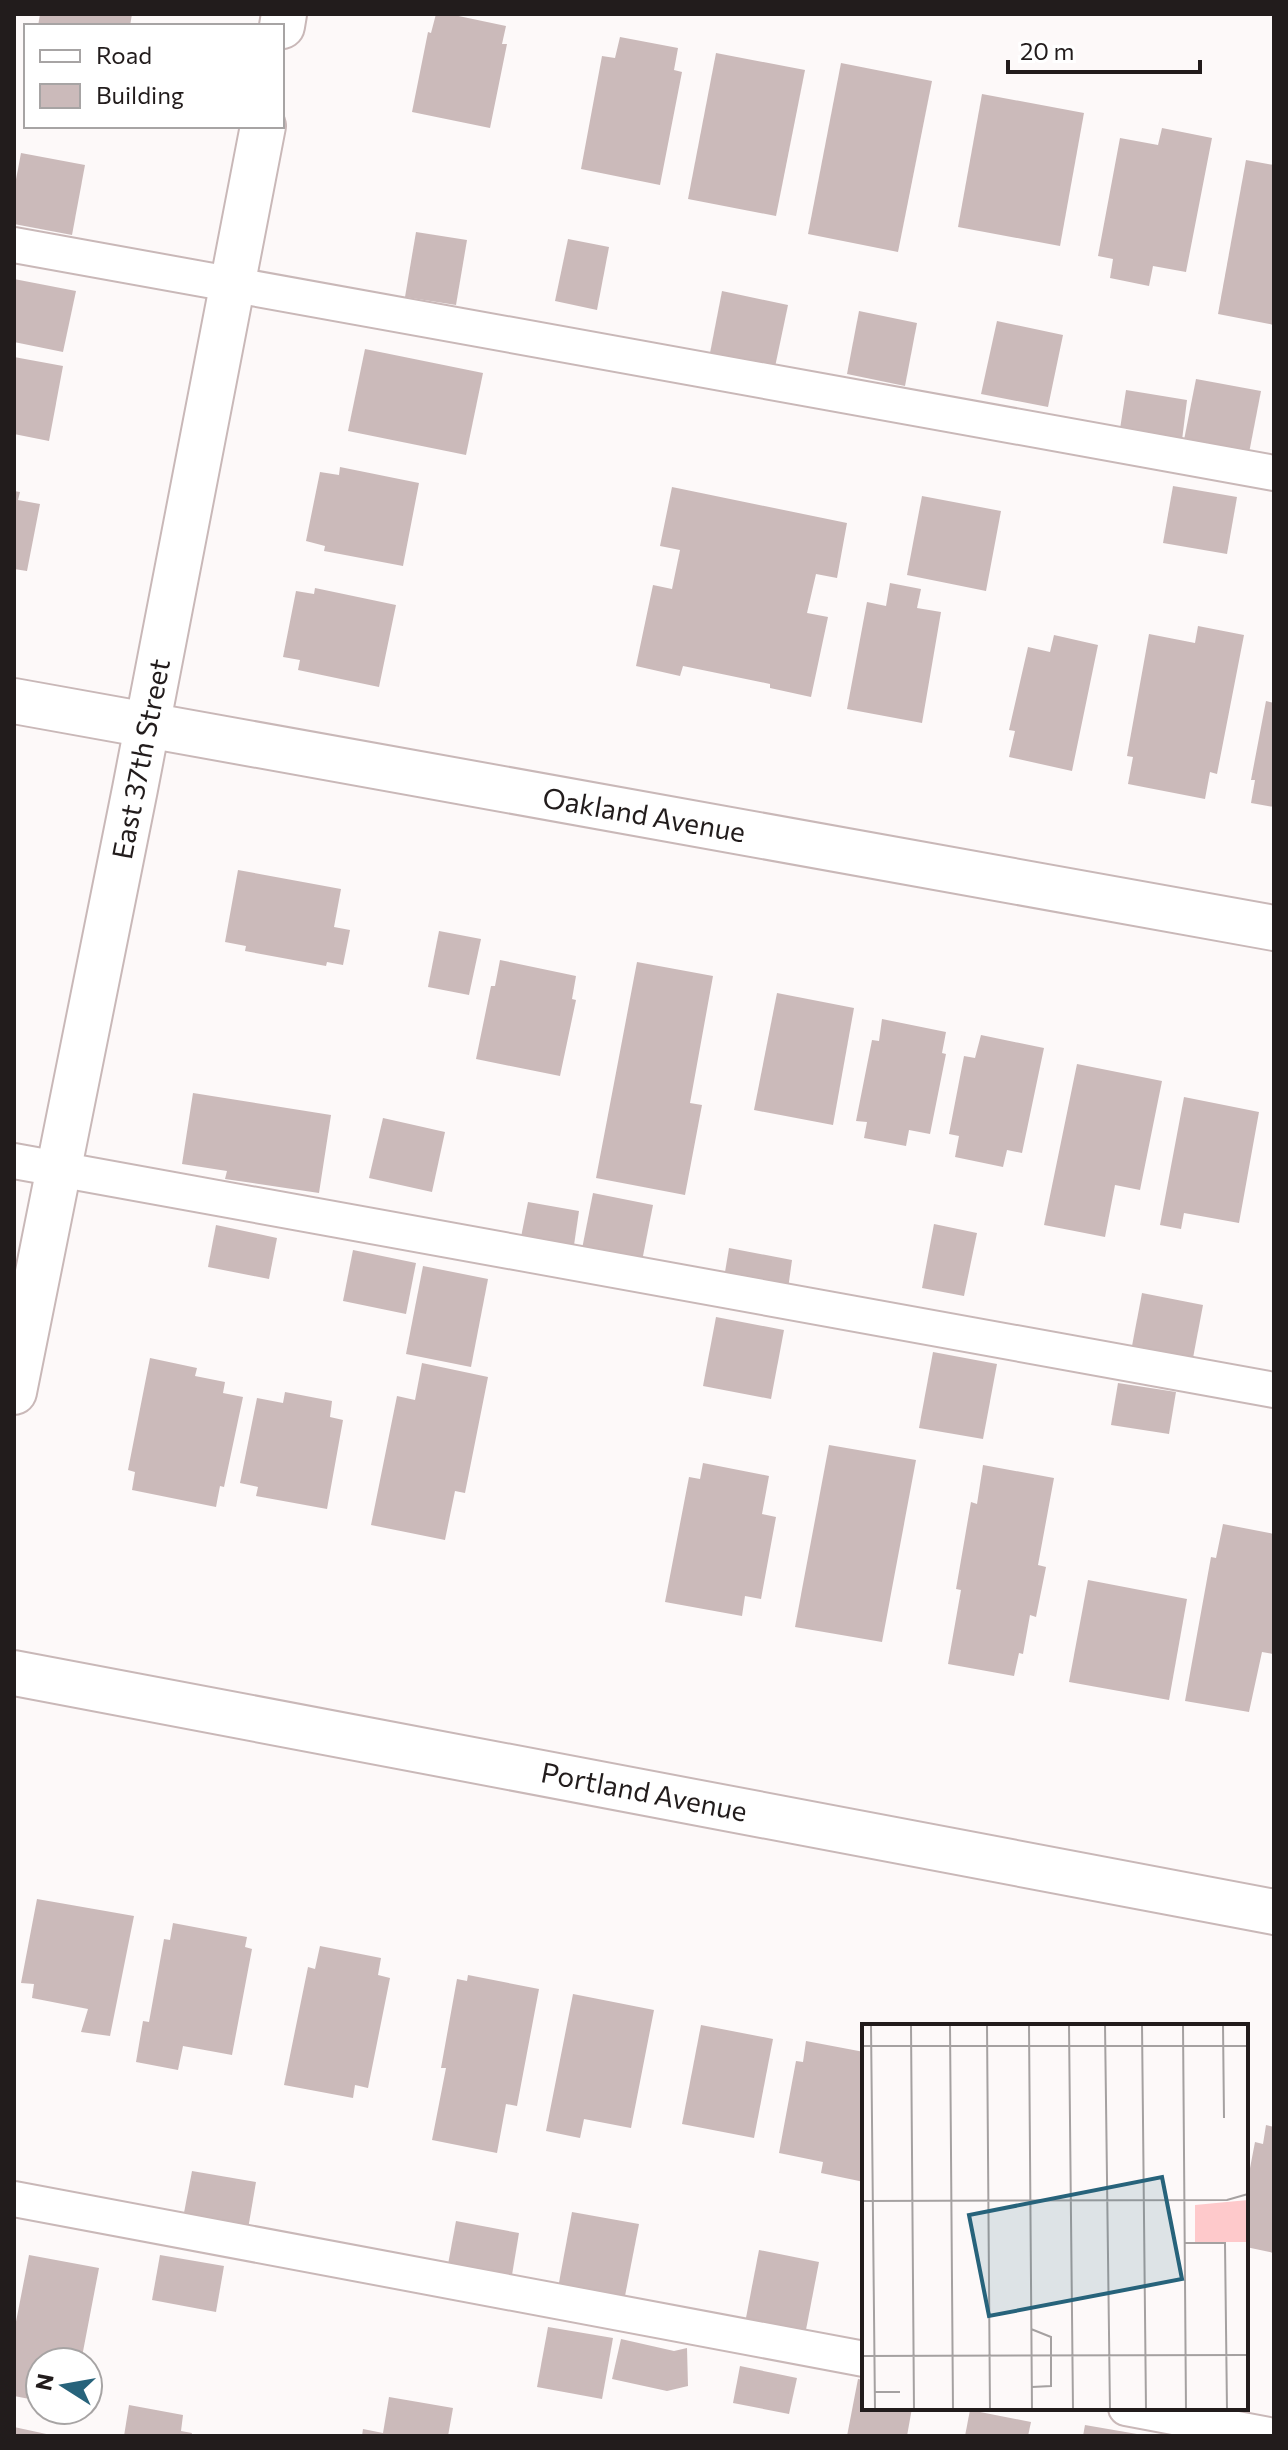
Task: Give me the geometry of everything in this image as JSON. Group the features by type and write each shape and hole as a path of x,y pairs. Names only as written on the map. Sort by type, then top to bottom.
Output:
{"street":[{"name":"East 37th Street","path":"14,1392 263,128"},
{"name":"Oakland Avenue","path":"14,701 1274,928"},
{"name":"Portland Avenue","path":"14,1673 1274,1912"}],"lane":[{"path":"14,245 1274,473"},
{"path":"14,1161 1274,1390"},
{"path":"14,2199 862,2359"},
{"path":"1137,2410 1274,2436"}],"building":[{"path":"40,14 132,14 130,24 38,24"},
{"path":"436,14 506,26 502,44 507,44 490,128 412,112 428,32 431,33"},
{"path":"620,37 678,48 674,70 682,72 660,185 581,169 602,56 615,58"},
{"path":"716,53 805,70 776,216 688,199"},
{"path":"841,63 932,81 898,252 808,234"},
{"path":"982,94 1084,113 1060,246 958,227"},
{"path":"1162,128 1212,138 1186,272 1153,266 1149,286 1110,278 1113,259 1098,256 1120,138 1158,145"},
{"path":"21,153 85,165 72,235 14,224 14,190"},
{"path":"1246,160 1274,165 1274,325 1218,314"},
{"path":"416,232 467,240 456,305 405,297"},
{"path":"568,239 609,247 597,310 555,301"},
{"path":"14,279 76,291 63,352 14,342"},
{"path":"722,291 788,305 775,367 710,353"},
{"path":"859,311 917,323 905,386 847,374"},
{"path":"997,321 1063,335 1048,407 981,394"},
{"path":"365,349 483,373 466,455 348,431"},
{"path":"14,357 63,366 49,441 14,434"},
{"path":"1196,379 1261,391 1249,453 1184,440"},
{"path":"1126,390 1187,400 1182,440 1120,429"},
{"path":"340,467 419,483 403,566 324,551 325,546 306,541 320,472 339,475"},
{"path":"1173,486 1237,497 1227,554 1163,543"},
{"path":"672,487 847,523 837,578 816,574 807,613 828,617 811,697 770,688 770,684 683,666 680,676 636,666 653,585 672,589 680,550 660,546"},
{"path":"14,491 20,492 18,500 40,504 27,571 14,569"},
{"path":"922,496 1001,511 986,591 907,575"},
{"path":"890,583 921,589 917,608 941,612 922,723 847,709 867,602 886,606"},
{"path":"315,588 396,605 379,687 298,670 300,660 283,657 296,591 314,594"},
{"path":"1198,626 1244,635 1217,774 1210,772 1205,799 1128,784 1133,757 1127,756 1149,634 1195,643"},
{"path":"1054,635 1098,645 1072,771 1009,757 1015,731 1009,730 1028,647 1050,652"},
{"path":"1266,701 1274,703 1274,807 1251,803 1255,780 1251,780"},
{"path":"238,870 341,889 334,927 350,930 343,965 327,962 326,966 245,951 246,946 225,942"},
{"path":"439,931 481,939 469,995 428,987"},
{"path":"500,960 576,976 572,999 576,1000 560,1076 476,1059 491,986 495,986"},
{"path":"637,962 713,976 690,1103 702,1105 685,1195 596,1178"},
{"path":"777,993 854,1008 833,1125 754,1110"},
{"path":"882,1019 946,1032 942,1053 946,1054 930,1134 909,1130 906,1146 864,1138 867,1122 856,1121 872,1040 879,1041"},
{"path":"981,1035 1044,1048 1022,1153 1007,1150 1003,1167 955,1157 959,1136 949,1134 964,1056 975,1058"},
{"path":"1077,1064 1162,1081 1140,1190 1115,1185 1105,1237 1044,1225"},
{"path":"193,1093 331,1115 319,1193 225,1179 227,1171 182,1164"},
{"path":"1184,1097 1259,1112 1239,1223 1184,1213 1181,1229 1160,1225"},
{"path":"383,1118 445,1132 432,1192 369,1178"},
{"path":"593,1193 653,1205 641,1266 581,1254"},
{"path":"528,1202 579,1211 573,1252 520,1242"},
{"path":"934,1224 977,1233 964,1296 922,1288"},
{"path":"216,1225 277,1238 269,1279 208,1267"},
{"path":"729,1248 792,1260 787,1296 723,1284"},
{"path":"353,1250 416,1263 406,1314 343,1301"},
{"path":"423,1266 488,1279 471,1367 406,1354"},
{"path":"1142,1293 1203,1305 1193,1358 1132,1346"},
{"path":"716,1317 784,1330 771,1399 703,1386"},
{"path":"933,1352 997,1364 983,1439 919,1428"},
{"path":"150,1358 197,1368 195,1376 225,1382 223,1393 243,1397 224,1487 220,1486 216,1507 132,1490 135,1472 128,1470"},
{"path":"422,1363 488,1377 465,1493 455,1491 445,1540 371,1525 397,1396 415,1400"},
{"path":"1118,1383 1176,1392 1169,1434 1111,1425"},
{"path":"285,1392 332,1401 330,1417 343,1420 327,1509 256,1496 258,1487 240,1483 257,1398 283,1403"},
{"path":"829,1445 916,1460 882,1642 795,1627"},
{"path":"703,1463 769,1476 762,1514 776,1517 761,1599 745,1596 742,1616 665,1602 689,1477 700,1479"},
{"path":"983,1465 1054,1478 1038,1565 1046,1567 1036,1617 1030,1615 1023,1654 1019,1653 1014,1676 948,1664 961,1590 956,1589 971,1502 977,1504"},
{"path":"1223,1524 1274,1534 1273,1654 1262,1652 1249,1712 1185,1701 1211,1557 1216,1558"},
{"path":"1088,1580 1187,1599 1169,1700 1069,1682"},
{"path":"37,1899 134,1916 110,2036 81,2032 88,2009 32,1998 34,1984 21,1983"},
{"path":"173,1923 247,1937 245,1947 252,1949 232,2055 183,2046 178,2070 136,2062 143,2021 149,2022 164,1939 170,1940"},
{"path":"320,1946 381,1958 378,1975 390,1978 368,2088 355,2085 353,2098 284,2085 308,1967 315,1969"},
{"path":"468,1975 539,1989 517,2106 506,2104 497,2153 432,2140 446,2068 441,2068 457,1979 467,1981"},
{"path":"573,1994 654,2010 631,2128 584,2119 580,2138 546,2131"},
{"path":"701,2025 773,2039 754,2138 682,2124"},
{"path":"806,2041 862,2052 862,2182 821,2173 823,2162 779,2153 796,2061 803,2062"},
{"path":"1266,2125 1274,2127 1274,2253 1248,2247 1248,2179 1255,2142 1263,2144"},
{"path":"192,2171 256,2182 248,2229 183,2218"},
{"path":"572,2212 639,2224 624,2301 558,2288"},
{"path":"456,2221 519,2233 511,2281 447,2270"},
{"path":"759,2250 819,2262 805,2335 745,2323"},
{"path":"29,2255 99,2268 84,2346 24,2346 24,2398 14,2396 14,2332"},
{"path":"160,2255 224,2266 216,2312 152,2300"},
{"path":"548,2327 613,2338 602,2399 537,2387"},
{"path":"621,2339 674,2351 687,2348 688,2386 667,2391 612,2379"},
{"path":"740,2366 797,2378 789,2414 733,2403"},
{"path":"858,2379 862,2380 862,2410 912,2410 907,2436 847,2436"},
{"path":"389,2397 453,2408 448,2436 362,2436 363,2429 383,2433"},
{"path":"129,2405 183,2415 181,2431 192,2433 191,2436 124,2436"},
{"path":"970,2410 1031,2422 1028,2436 965,2436"},
{"path":"1085,2425 1137,2434 1137,2436 1083,2436"},
{"path":"14,2427 51,2435 51,2436 14,2436"}]}
